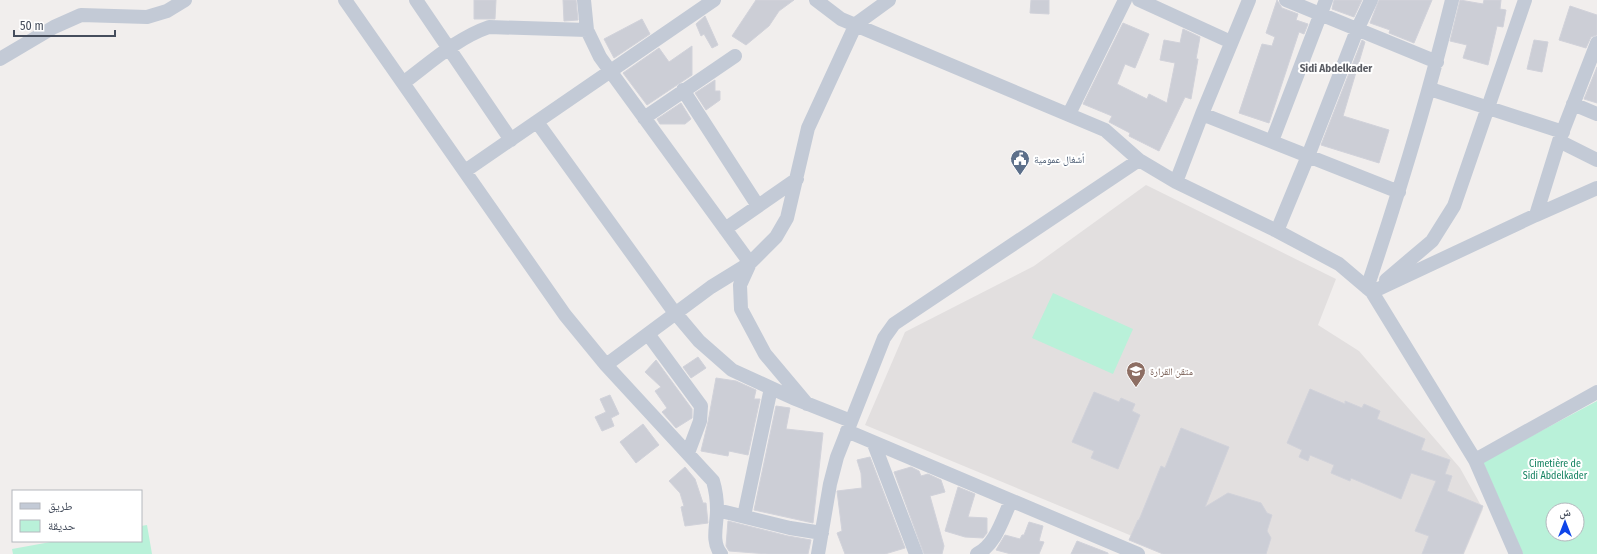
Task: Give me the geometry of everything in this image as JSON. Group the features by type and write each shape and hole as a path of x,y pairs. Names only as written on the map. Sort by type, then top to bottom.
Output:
{"street":[{"path":"0,59 54,27 82,16 147,17 167,11 185,0"},
{"path":"345,0 565,315 606,365 713,481 716,491 717,510 716,544 721,554"},
{"path":"416,0 511,140"},
{"path":"584,0 587,30 600,57 750,263"},
{"path":"465,171 714,0"},
{"path":"816,0 841,19 856,24 1105,130 1139,160 1176,182 1277,231 1339,264 1369,290 1475,460 1516,554"},
{"path":"606,365 734,271 750,263 776,237 787,218 808,128 856,24 889,0"},
{"path":"1069,114 1125,0"},
{"path":"1139,0 1231,42"},
{"path":"1176,182 1249,0"},
{"path":"1286,0 1321,13 1356,30 1437,62"},
{"path":"1272,141 1326,0"},
{"path":"1277,231 1308,156 1356,30 1372,0"},
{"path":"1369,290 1400,192 1430,89 1452,0"},
{"path":"1369,290 1432,241 1454,206 1525,0"},
{"path":"403,83 449,49 478,31 489,28 587,30"},
{"path":"1536,214 1561,137 1597,43"},
{"path":"644,118 735,56"},
{"path":"1430,89 1488,107 1561,137 1597,160"},
{"path":"683,90 758,206"},
{"path":"1573,104 1597,114"},
{"path":"1202,114 1400,192"},
{"path":"537,122 676,313 699,341 732,370 807,404 849,426 874,444 1138,554"},
{"path":"818,554 830,484 837,457 884,338 894,324 1139,160"},
{"path":"725,229 797,179"},
{"path":"1369,290 1597,188"},
{"path":"750,263 740,285 741,309 765,354 807,404"},
{"path":"648,334 701,406 700,421 688,453"},
{"path":"744,516 771,388"},
{"path":"1475,460 1597,392"},
{"path":"874,444 916,554"},
{"path":"982,553 994,537 1011,501"},
{"path":"717,510 790,528 822,533"}],"shaded area":[{"name":"متقن القرارة","path":"1146,185 1336,279 1318,325 1359,351 1460,468 1483,509 1464,554 1247,554 1132,536 865,425 905,332 1034,266"}],"green space":[{"path":"1053,293 1133,329 1113,374 1032,338"},
{"name":"Cimetière de Sidi Abdelkader","path":"1597,401 1597,554 1523,554 1483,462"},
{"path":"147,525 152,554 13,554 12,549 50,542 142,542 142,526"}],"building":[{"path":"474,0 496,0 495,19 474,19"},
{"path":"563,0 576,0 578,20 564,21"},
{"path":"756,0 794,0 779,11 769,26 746,45 732,36"},
{"path":"1031,0 1049,0 1049,14 1030,13"},
{"path":"1277,0 1282,8 1298,14 1296,20 1308,24 1304,34 1299,32 1269,123 1239,113 1262,44 1272,46 1275,37 1266,33"},
{"path":"1334,0 1362,0 1354,17 1332,9"},
{"path":"1379,0 1432,0 1414,43 1389,33 1390,30 1370,23"},
{"path":"1460,0 1483,4 1484,0 1501,0 1500,9 1506,10 1503,27 1497,26 1488,65 1463,58 1467,45 1450,41"},
{"path":"1570,6 1597,15 1597,35 1591,37 1586,48 1559,40"},
{"path":"705,16 718,45 712,48 704,34 701,36 696,24"},
{"path":"642,19 650,34 614,58 604,39"},
{"path":"1123,23 1149,34 1135,68 1125,64 1117,84 1147,99 1149,94 1167,103 1175,63 1160,60 1164,40 1180,43 1183,29 1200,37 1191,99 1185,97 1159,151 1129,136 1130,133 1109,122 1112,116 1083,104"},
{"path":"1362,40 1365,42 1343,116 1389,130 1379,163 1321,145"},
{"path":"1534,40 1548,42 1542,72 1527,69"},
{"path":"692,46 692,75 647,105 623,73 659,48 669,62"},
{"path":"1597,67 1597,103 1584,99"},
{"path":"715,80 715,91 720,91 720,100 706,110 695,93"},
{"path":"681,103 691,119 685,124 660,124 657,119"},
{"path":"698,357 706,368 691,378 683,367"},
{"path":"656,360 692,409 692,418 676,428 662,412 667,408 655,391 661,387 645,372"},
{"path":"716,378 736,381 756,390 754,399 760,399 748,455 729,451 728,456 701,451"},
{"path":"1310,389 1345,404 1345,401 1362,408 1364,404 1380,411 1377,419 1425,439 1421,450 1450,460 1445,474 1452,476 1447,491 1483,506 1463,554 1422,554 1429,536 1415,531 1436,481 1411,473 1401,499 1351,478 1350,481 1331,473 1334,465 1310,455 1308,461 1299,457 1302,450 1287,443"},
{"path":"1094,392 1119,402 1121,398 1135,404 1132,411 1140,415 1118,469 1091,458 1094,451 1072,442"},
{"path":"610,395 619,414 611,418 614,426 602,431 595,417 606,412 600,399"},
{"path":"776,406 790,408 786,429 823,433 813,523 754,510"},
{"path":"643,424 659,445 636,463 620,442"},
{"path":"1181,428 1229,447 1205,507 1228,493 1261,503 1267,513 1272,515 1267,531 1271,538 1266,554 1163,554 1129,540 1139,520 1161,466 1165,468"},
{"path":"870,457 905,548 885,554 845,554 837,533 842,531 837,491 862,488 861,473 857,460"},
{"path":"685,467 695,479 703,503 706,503 708,523 685,526 681,507 684,506 680,493 669,481"},
{"path":"911,467 919,471 921,476 928,474 941,480 945,492 930,496 944,546 942,554 924,554 894,472"},
{"path":"958,487 975,494 968,517 987,518 987,533 983,538 965,537 945,531"},
{"path":"728,521 788,536 811,540 808,554 768,554 729,551 726,546"},
{"path":"1029,522 1043,526 1039,541 1044,542 1039,554 1011,554 996,550 1005,535 1020,539 1022,535 1024,535"},
{"path":"1077,541 1108,553 1108,554 1071,554"}],"place":[{"name":"أشغال عمومية","path":"1020,176"},
{"name":"متقن القرارة","path":"1136,388"}],"district":[{"name":"Sidi Abdelkader","path":"1336,68"}]}
